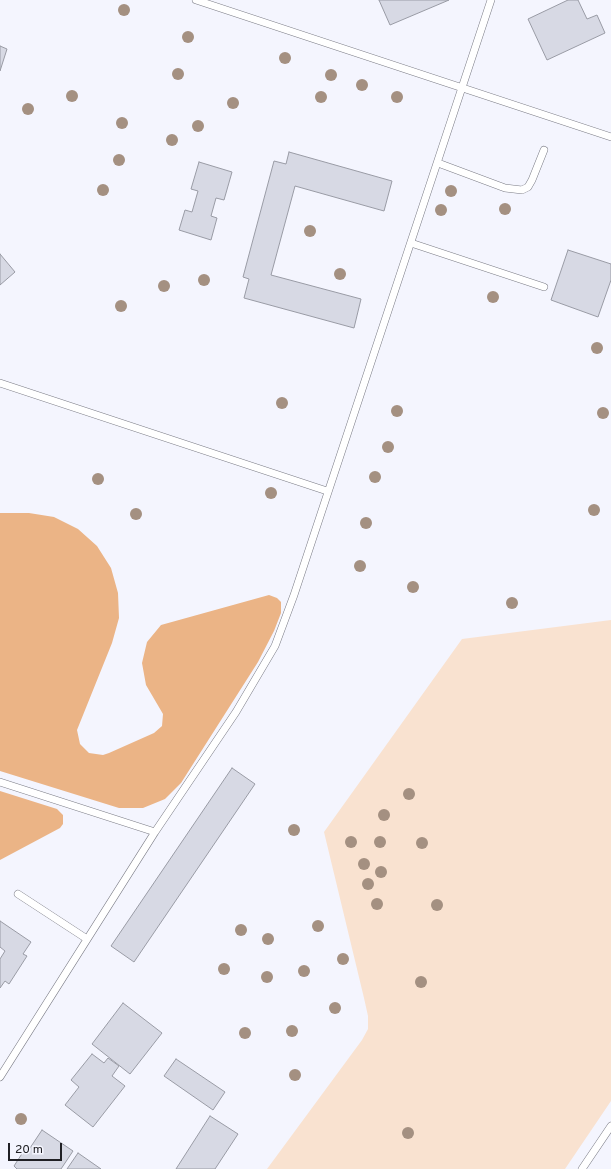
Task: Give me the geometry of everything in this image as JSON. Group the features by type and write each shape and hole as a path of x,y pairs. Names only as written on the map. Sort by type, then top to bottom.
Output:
{"lane":[{"path":"196,0 611,137"},
{"path":"0,1077 155,832 236,712 275,646 286,619 327,491 438,163 491,0"},
{"path":"438,163 504,188 522,190 528,187 532,180 544,150"},
{"path":"411,243 544,287"},
{"path":"0,383 327,491"},
{"path":"0,782 155,832"},
{"path":"18,894 87,939"},
{"path":"582,1169 611,1126"}],"shaded area":[{"path":"0,513 29,513 54,517 78,529 97,546 111,568 118,593 119,618 112,643 77,730 80,744 89,753 103,755 109,753 154,733 162,726 163,714 146,685 142,663 147,642 161,625 269,595 277,598 281,602 281,613 274,631 258,662 181,783 165,799 143,808 119,808 0,771"},
{"path":"611,620 611,1101 565,1169 267,1169 362,1040 368,1029 368,1016 364,998 324,832 462,639"},
{"path":"0,791 57,809 63,815 63,824 60,828 0,860"}],"building":[{"path":"379,0 449,0 390,25"},
{"path":"568,0 578,0 587,19 597,15 605,33 547,60 528,19"},
{"path":"0,46 7,49 0,71"},
{"path":"289,152 392,181 384,211 295,186 271,275 361,299 354,328 244,298 249,279 243,277 274,161 286,164"},
{"path":"199,162 232,172 224,200 216,198 211,216 217,218 211,240 179,230 185,210 192,212 198,191 191,189"},
{"path":"568,250 611,264 611,280 598,317 551,300"},
{"path":"0,254 15,272 0,285"},
{"path":"232,768 255,784 134,962 111,946"},
{"path":"0,921 31,942 23,954 27,956 9,984 5,981 0,988 0,959 5,951 0,947"},
{"path":"123,1003 162,1033 130,1074 92,1044"},
{"path":"92,1054 104,1063 108,1058 119,1066 112,1076 125,1086 93,1127 65,1105 79,1087 71,1080"},
{"path":"176,1059 225,1092 213,1110 164,1076"},
{"path":"210,1116 238,1134 215,1169 176,1169"},
{"path":"42,1130 73,1151 61,1169 17,1169 14,1166 25,1149 28,1151"},
{"path":"78,1153 101,1169 67,1169"}]}
